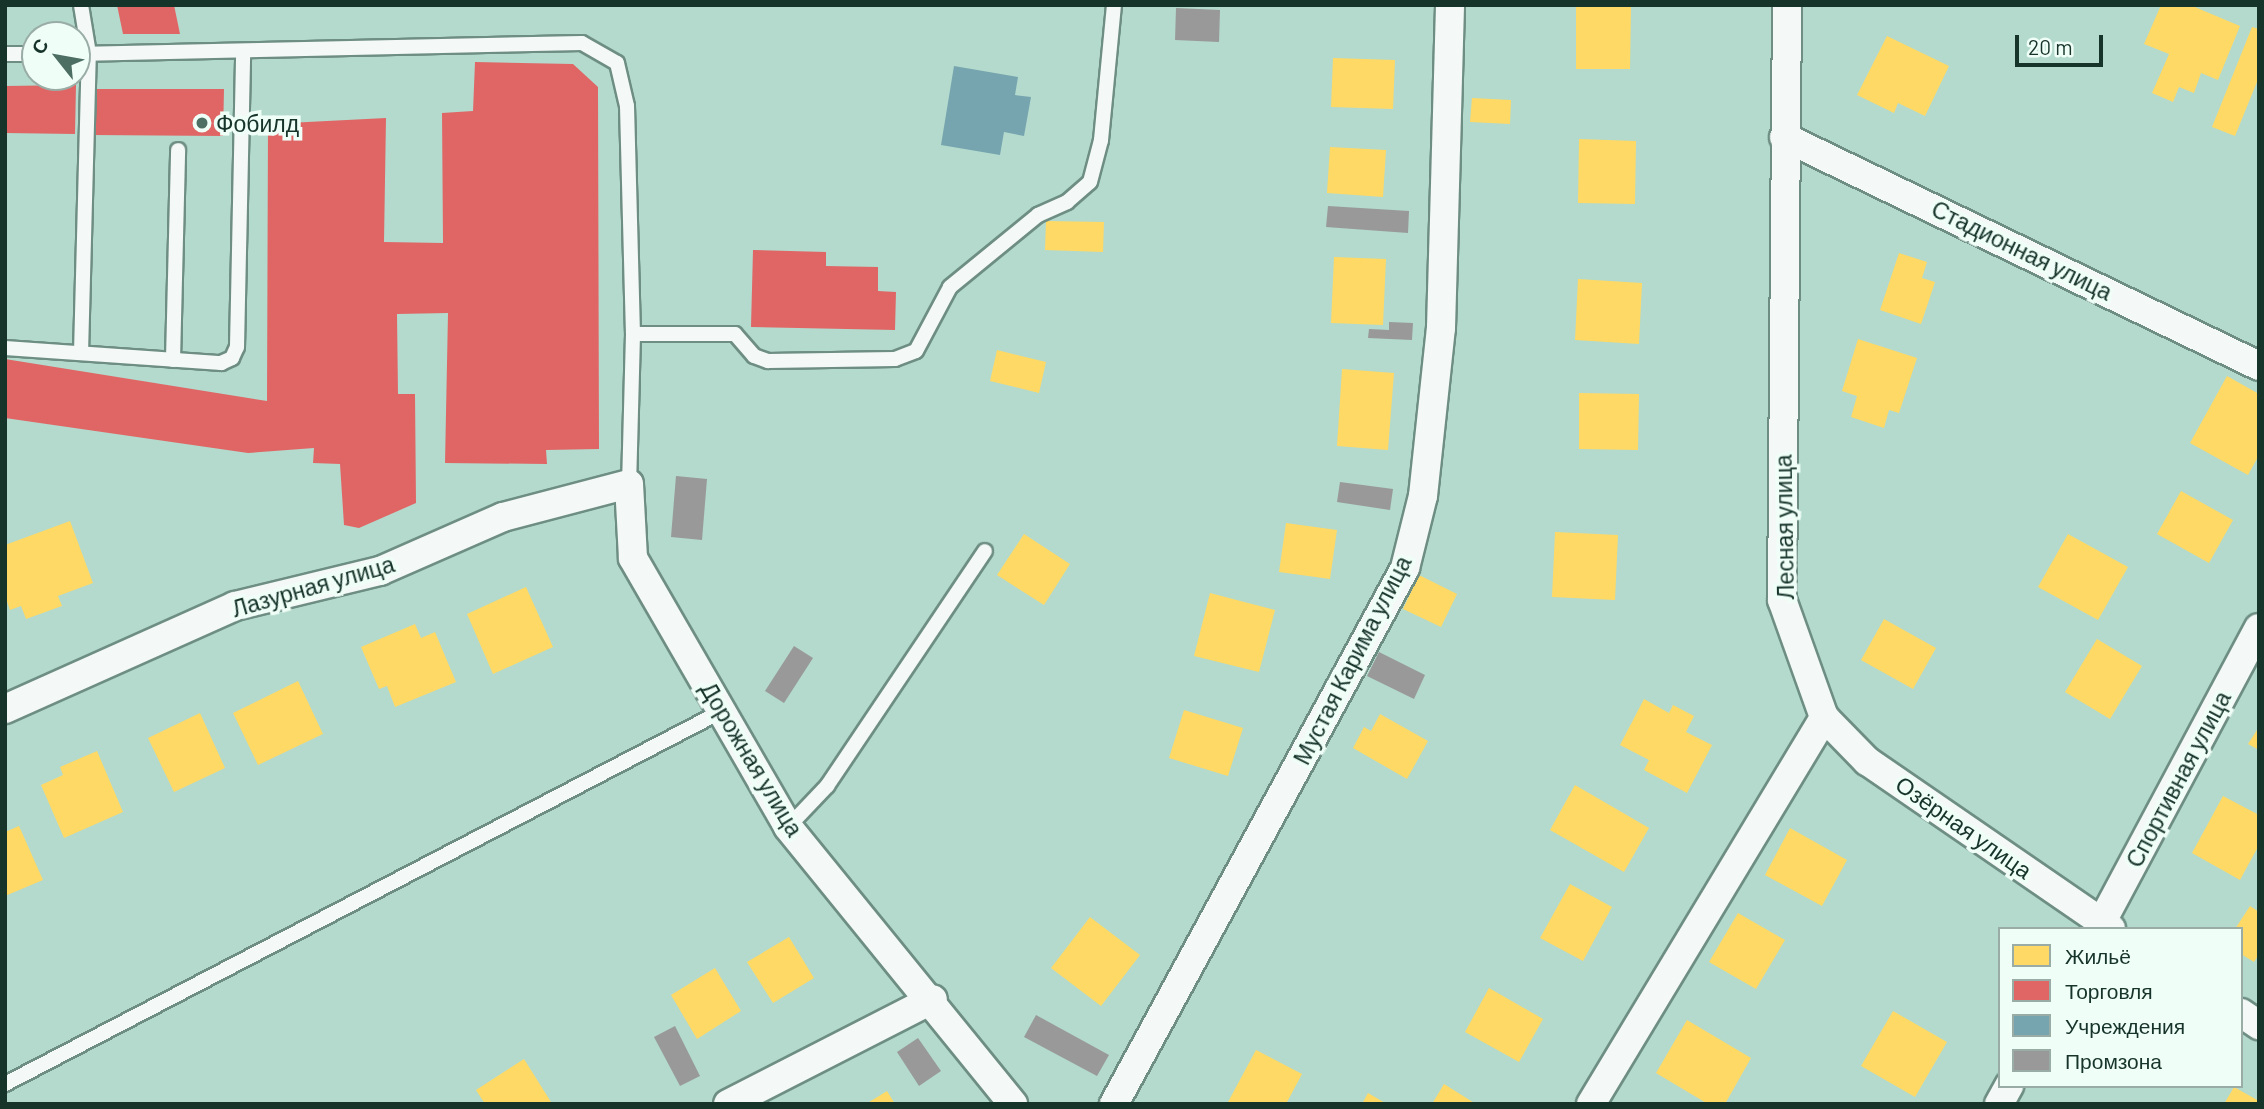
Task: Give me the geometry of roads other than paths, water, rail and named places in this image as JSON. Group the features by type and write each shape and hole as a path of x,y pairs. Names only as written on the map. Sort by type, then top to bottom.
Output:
{"street":[{"name":"Мустая Карима улица","path":"1114,1104 1405,568 1423,496 1441,328 1450,5"},
{"name":"Лесная улица","path":"1787,5 1782,600 1824,717"},
{"name":"Стадионная улица","path":"1784,137 2259,366"},
{"name":"Лазурная улица","path":"5,709 235,606 380,571 503,517 629,484"},
{"name":"Дорожная улица","path":"629,484 634,558 789,827 933,999 1013,1104"},
{"name":"Спортивная улица","path":"2104,927 2259,628"},
{"name":"Озёрная улица","path":"1824,717 1867,761 2104,927"},
{"path":"1591,1104 1824,717"},
{"path":"728,1104 933,999"},
{"path":"2243,1014 2259,1025"},
{"path":"1999,1104 2008,1088"}],"lane":[{"path":"633,334 735,334 754,356 768,360 895,359 916,351 950,287 1038,215 1068,202 1090,182 1101,141 1114,5"},
{"path":"91,54 582,43 617,63 627,106 633,334 629,484"},
{"path":"5,348 222,363 232,358 237,347 243,51"},
{"path":"81,353 83,91"},
{"path":"173,360 178,150"},
{"path":"789,827 827,786 985,551"},
{"path":"5,1084 722,711"}],"place":[{"name":"Фобилд","path":"202,123"}]}
